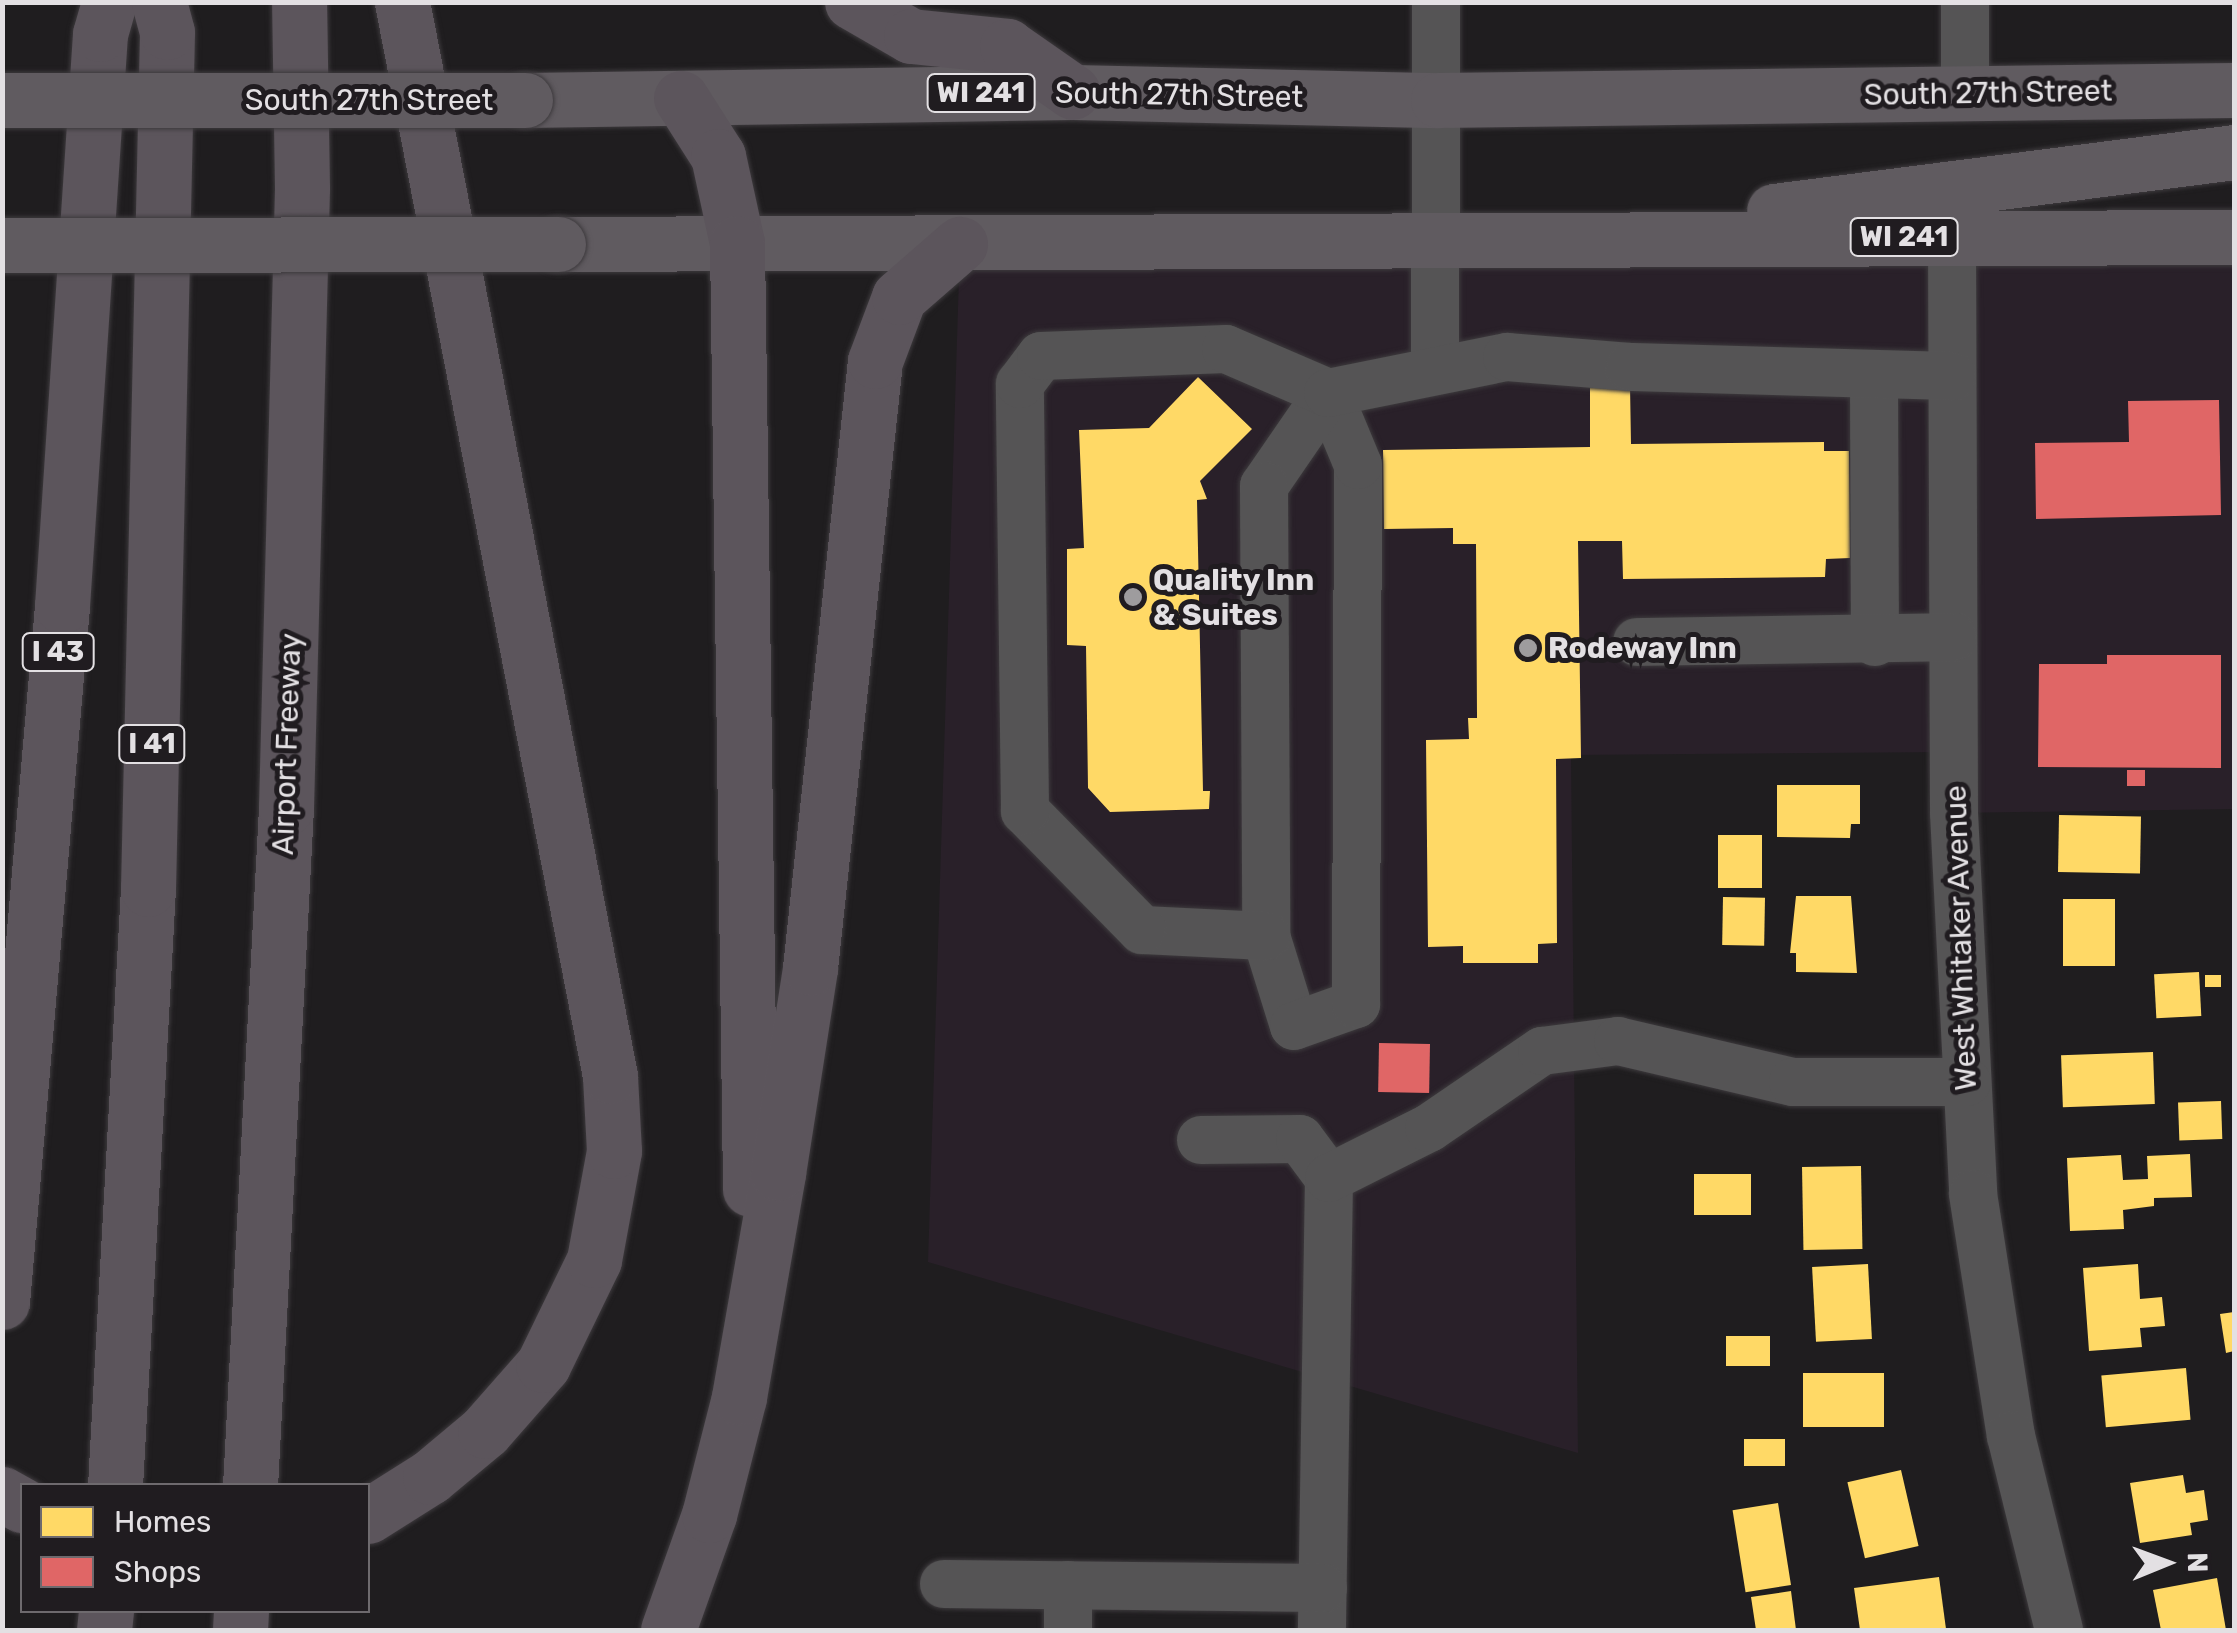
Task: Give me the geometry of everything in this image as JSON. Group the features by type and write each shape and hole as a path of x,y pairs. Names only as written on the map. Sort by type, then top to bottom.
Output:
{"highway":[{"name":"I 43","path":"2,1302 62,606 100,34 109,2"},
{"name":"I 41","path":"115,1483 148,889 168,32 160,2"},
{"name":"Airport Freeway","path":"250,1483 286,808 302,188 299,2"},
{"path":"377,1511 485,1430 543,1365 594,1260 614,1151 610,1076 402,2"},
{"path":"852,2 911,36 1007,46 1073,92"},
{"path":"681,98 718,156 737,243 750,1232 740,1396"},
{"path":"668,1630 710,1515 740,1396 810,968 874,361 898,297 960,244"}],"main road":[{"name":"South 27th Street","path":"2,100 525,100 1073,92 1438,100 2234,90"},
{"path":"1573,242 1910,190 2234,152"},
{"name":"WI 241","path":"2,245 1436,243 2234,237"}],"street":[{"path":"1435,371 1436,2"},
{"path":"1965,2 1965,93"},
{"name":"West Whitaker Avenue","path":"1952,237 1953,637 1967,1082 1985,1300 2059,1630"},
{"path":"1266,936 1142,930 1025,810 1020,384 1041,356 1226,350 1328,393 1507,356 1874,376 1952,376"},
{"path":"1874,376 1875,642"},
{"path":"1328,393 1358,465 1356,1004 1294,1026 1266,936 1264,486 1328,393"},
{"path":"1636,642 1875,642 1953,637"},
{"path":"1329,1178 1428,1128 1542,1050 1618,1041 1793,1082 1967,1082"},
{"path":"944,1584 1068,1608 1323,1610 1329,1178 1300,1139 1201,1140"}],"shaded area":[{"path":"2234,237 2234,809 1954,813 1953,752 1571,755 1578,1453 928,1262 960,244"}],"building: Homes":[{"name":"Quality Inn & Suites","path":"1198,377 1252,429 1200,481 1207,499 1197,500 1203,791 1210,791 1209,809 1110,812 1088,788 1086,646 1067,645 1067,549 1084,548 1079,430 1149,428"},
{"name":"Rodeway Inn","path":"1630,385 1631,444 1824,442 1824,451 1849,451 1850,558 1826,559 1825,577 1623,579 1622,541 1578,541 1581,758 1556,759 1557,943 1538,944 1538,963 1463,963 1463,946 1428,947 1426,740 1469,739 1468,718 1477,718 1476,544 1453,544 1453,528 1384,529 1383,450 1590,447 1590,386"},
{"path":"1777,785 1860,785 1860,824 1851,824 1850,838 1777,837"},
{"path":"2059,815 2141,816 2140,873 2058,872"},
{"path":"1718,835 1762,835 1762,888 1718,888"},
{"path":"1796,896 1851,896 1857,973 1796,972 1796,953 1790,953"},
{"path":"1723,897 1765,898 1764,946 1722,945"},
{"path":"2063,899 2115,899 2115,966 2063,966"},
{"path":"2199,972 2201,1016 2156,1018 2154,974"},
{"path":"2205,975 2221,975 2221,987 2205,987"},
{"path":"2153,1052 2155,1104 2063,1107 2061,1055"},
{"path":"2221,1101 2222,1139 2179,1140 2178,1103"},
{"path":"2190,1154 2192,1197 2154,1198 2154,1206 2123,1210 2124,1229 2070,1231 2067,1158 2121,1155 2123,1180 2148,1179 2147,1156"},
{"path":"1861,1166 1862,1249 1803,1250 1802,1167"},
{"path":"1694,1174 1751,1174 1751,1215 1694,1215"},
{"path":"1868,1264 1872,1339 1816,1342 1812,1267"},
{"path":"2138,1264 2140,1299 2162,1297 2165,1326 2140,1328 2142,1347 2089,1351 2083,1268"},
{"path":"2234,1312 2234,1351 2226,1353 2220,1314"},
{"path":"1726,1336 1770,1336 1770,1366 1726,1366"},
{"path":"2186,1368 2191,1420 2106,1427 2101,1375"},
{"path":"1803,1373 1884,1373 1884,1427 1803,1427"},
{"path":"1744,1439 1785,1439 1785,1466 1744,1466"},
{"path":"1901,1470 1919,1546 1865,1558 1847,1482"},
{"path":"2183,1475 2186,1493 2204,1490 2208,1520 2190,1523 2192,1535 2140,1543 2130,1483"},
{"path":"1778,1503 1791,1585 1746,1592 1733,1510"},
{"path":"1939,1577 1946,1629 1860,1630 1854,1588"},
{"path":"2217,1578 2226,1630 2161,1630 2153,1590"},
{"path":"1791,1591 1796,1630 1756,1630 1751,1597"}],"building: Shops":[{"path":"2219,400 2221,515 2036,519 2035,443 2129,442 2128,401"},
{"path":"2107,655 2221,655 2221,768 2038,767 2039,664 2107,664"},
{"path":"2127,770 2145,770 2145,786 2127,786"},
{"path":"1379,1043 1430,1044 1429,1093 1378,1092"}],"place":[{"name":"Quality Inn & Suites","path":"1133,597"},
{"name":"Rodeway Inn","path":"1528,648"}]}
